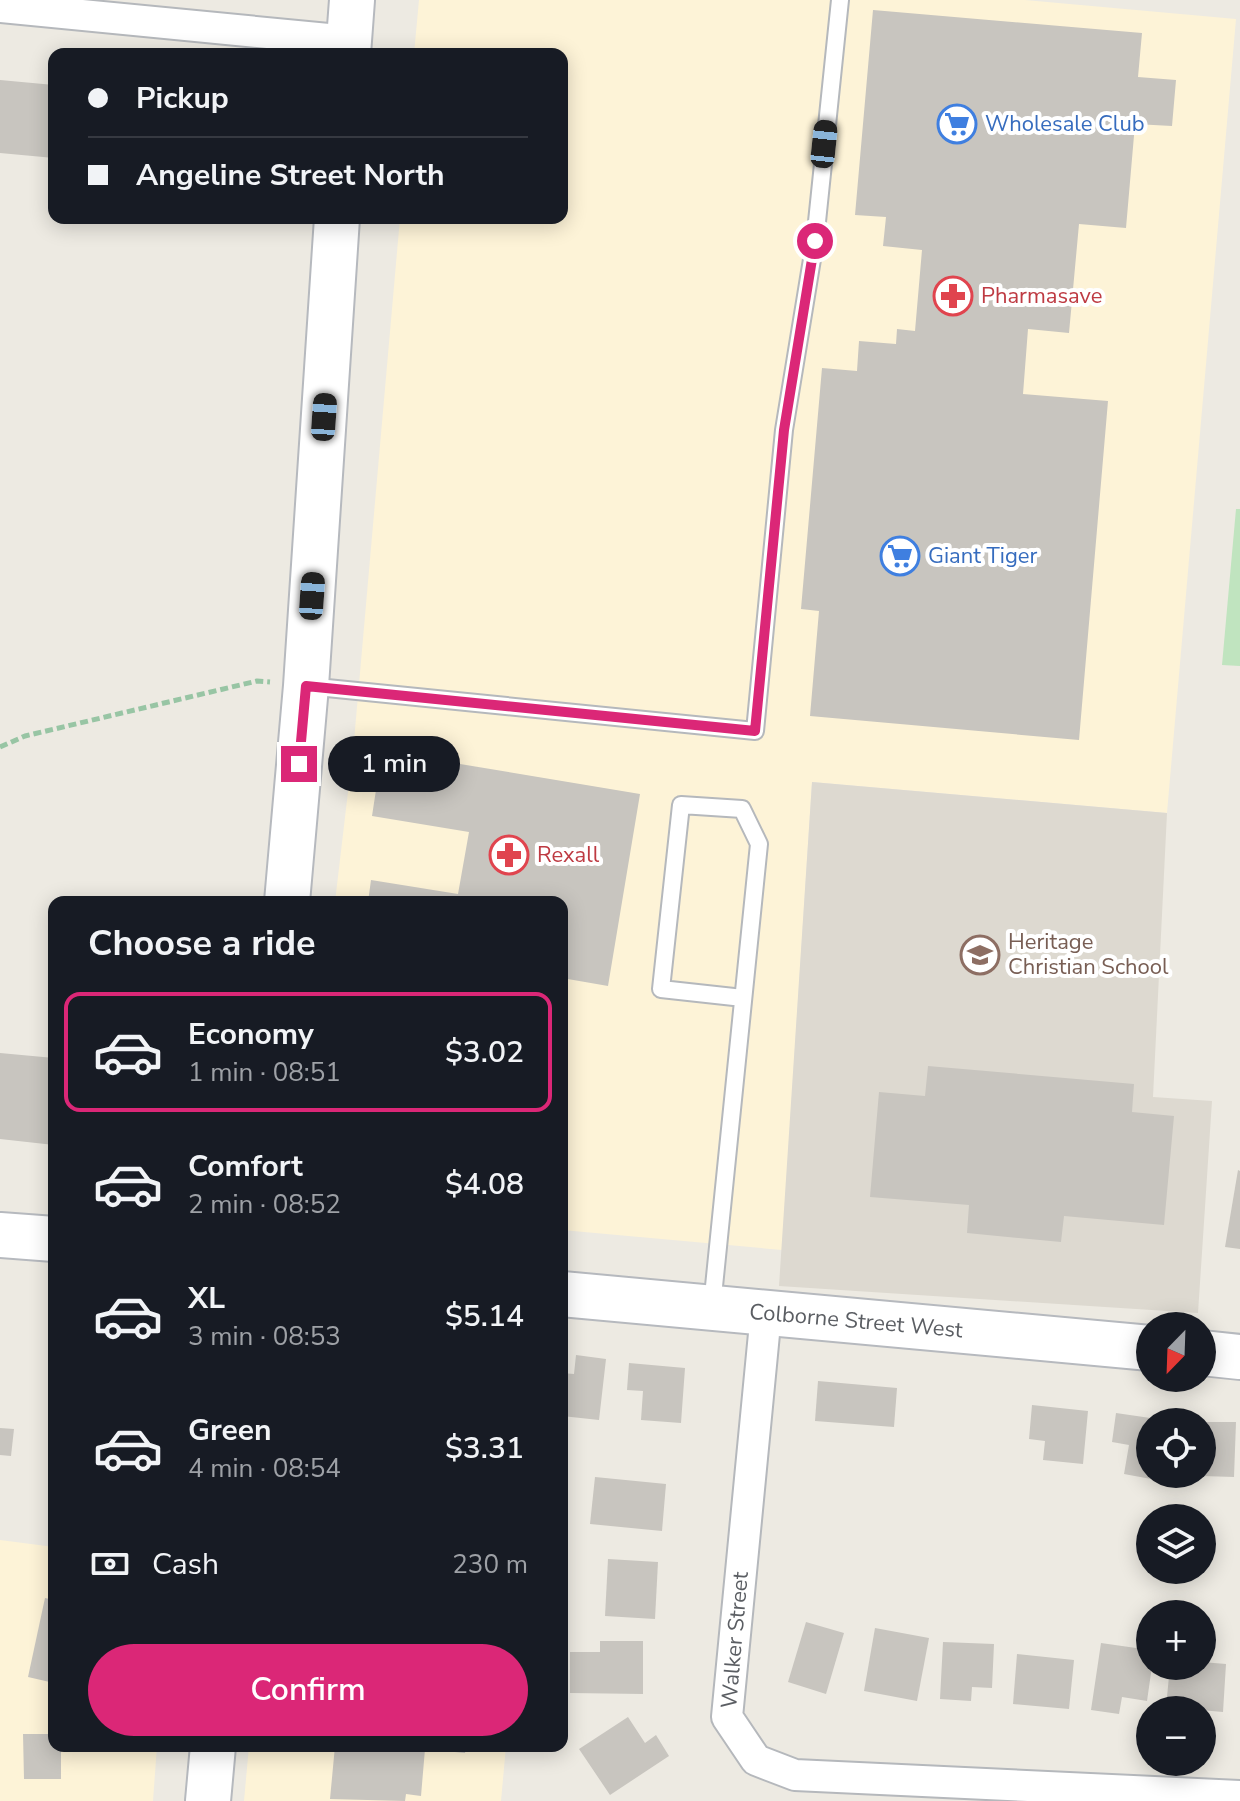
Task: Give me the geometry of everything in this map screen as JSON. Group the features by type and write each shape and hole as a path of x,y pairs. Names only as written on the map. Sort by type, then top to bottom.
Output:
{"main road":[{"path":"288,896 306,686 337,224"},
{"path":"0,1235 48,1239"},
{"name":"Colborne Street West","path":"568,1295 1136,1347"},
{"path":"1216,1354 1240,1357"},
{"path":"208,1801 212,1752"}],"street":[{"path":"0,7 350,32"},
{"name":"Walker Street","path":"766,1313 727,1717 756,1760 795,1775 1240,1796"}],"lane":[{"path":"306,686 755,731 784,430 815,241 840,0"},
{"path":"711,1308 759,844 742,809 681,805 661,989 743,998"}],"path":[{"path":"0,747 25,736 257,681 306,686"}],"shaded area":[{"path":"419,0 1025,0 1236,19 1167,813 812,782 782,1250 568,1231 568,896 336,896 354,741 399,224 568,224 568,48 415,48"},
{"name":"Heritage Christian School","path":"812,782 1167,813 1153,1097 1212,1101 1198,1312 779,1286"},
{"path":"0,1540 48,1546 48,1752 157,1752 153,1801 0,1801"},
{"path":"248,1752 505,1752 501,1801 244,1801"}],"green space":[{"path":"1236,509 1240,509 1240,666 1222,665"}],"building":[{"path":"873,10 1142,33 1138,77 1176,80 1172,126 1135,124 1126,228 1079,224 1069,333 1028,329 1023,394 1108,401 1079,740 810,716 819,611 801,609 822,368 857,371 859,341 896,344 897,329 915,331 922,250 883,246 886,217 855,215"},
{"path":"0,80 48,84 48,157 0,153"},
{"path":"382,751 640,794 608,986 568,979 568,896 369,896 371,880 458,894 469,832 372,816"},
{"path":"0,1053 48,1057 48,1144 0,1139"},
{"path":"928,1066 1134,1084 1132,1112 1174,1116 1164,1225 1064,1216 1061,1242 967,1233 969,1205 870,1197 879,1092 925,1096"},
{"path":"1240,1171 1240,1249 1225,1247"},
{"path":"576,1355 606,1359 599,1420 568,1417 568,1374 574,1374"},
{"path":"629,1363 685,1368 681,1423 641,1420 643,1391 627,1390"},
{"path":"818,1381 897,1388 894,1427 815,1421"},
{"path":"1032,1405 1088,1411 1083,1464 1043,1460 1045,1441 1029,1439"},
{"path":"1116,1413 1136,1416 1136,1476 1124,1474 1129,1445 1112,1442"},
{"path":"1216,1422 1236,1422 1234,1477 1216,1476"},
{"path":"0,1428 14,1429 11,1456 0,1455"},
{"path":"595,1477 666,1484 662,1531 590,1524"},
{"path":"608,1559 658,1562 655,1619 605,1616"},
{"path":"45,1598 48,1599 48,1682 28,1677"},
{"path":"806,1622 844,1633 826,1694 788,1682"},
{"path":"875,1628 929,1638 917,1701 864,1691"},
{"path":"600,1641 643,1641 643,1694 570,1693 570,1652 600,1652"},
{"path":"943,1642 994,1644 992,1688 972,1687 971,1701 940,1699"},
{"path":"1101,1643 1136,1648 1136,1680 1150,1680 1148,1696 1136,1696 1136,1699 1122,1697 1119,1714 1091,1710"},
{"path":"1017,1654 1074,1660 1069,1709 1013,1704"},
{"path":"1216,1663 1226,1664 1223,1712 1216,1711 1216,1696 1167,1696 1169,1680 1216,1680"},
{"path":"628,1717 645,1743 656,1735 669,1756 610,1795 579,1749"},
{"path":"23,1734 48,1734 48,1752 61,1752 61,1779 24,1779"},
{"path":"334,1752 425,1752 421,1796 406,1794 405,1801 330,1799"}],"place":[{"name":"Wholesale Club","path":"957,124"},
{"name":"Pharmasave","path":"953,296"},
{"name":"Giant Tiger","path":"900,556"},
{"name":"Rexall","path":"509,855"},
{"name":"Heritage Christian School","path":"980,955"}],"route":[{"path":"299,764 306,686 755,731 784,430 815,241"}]}
